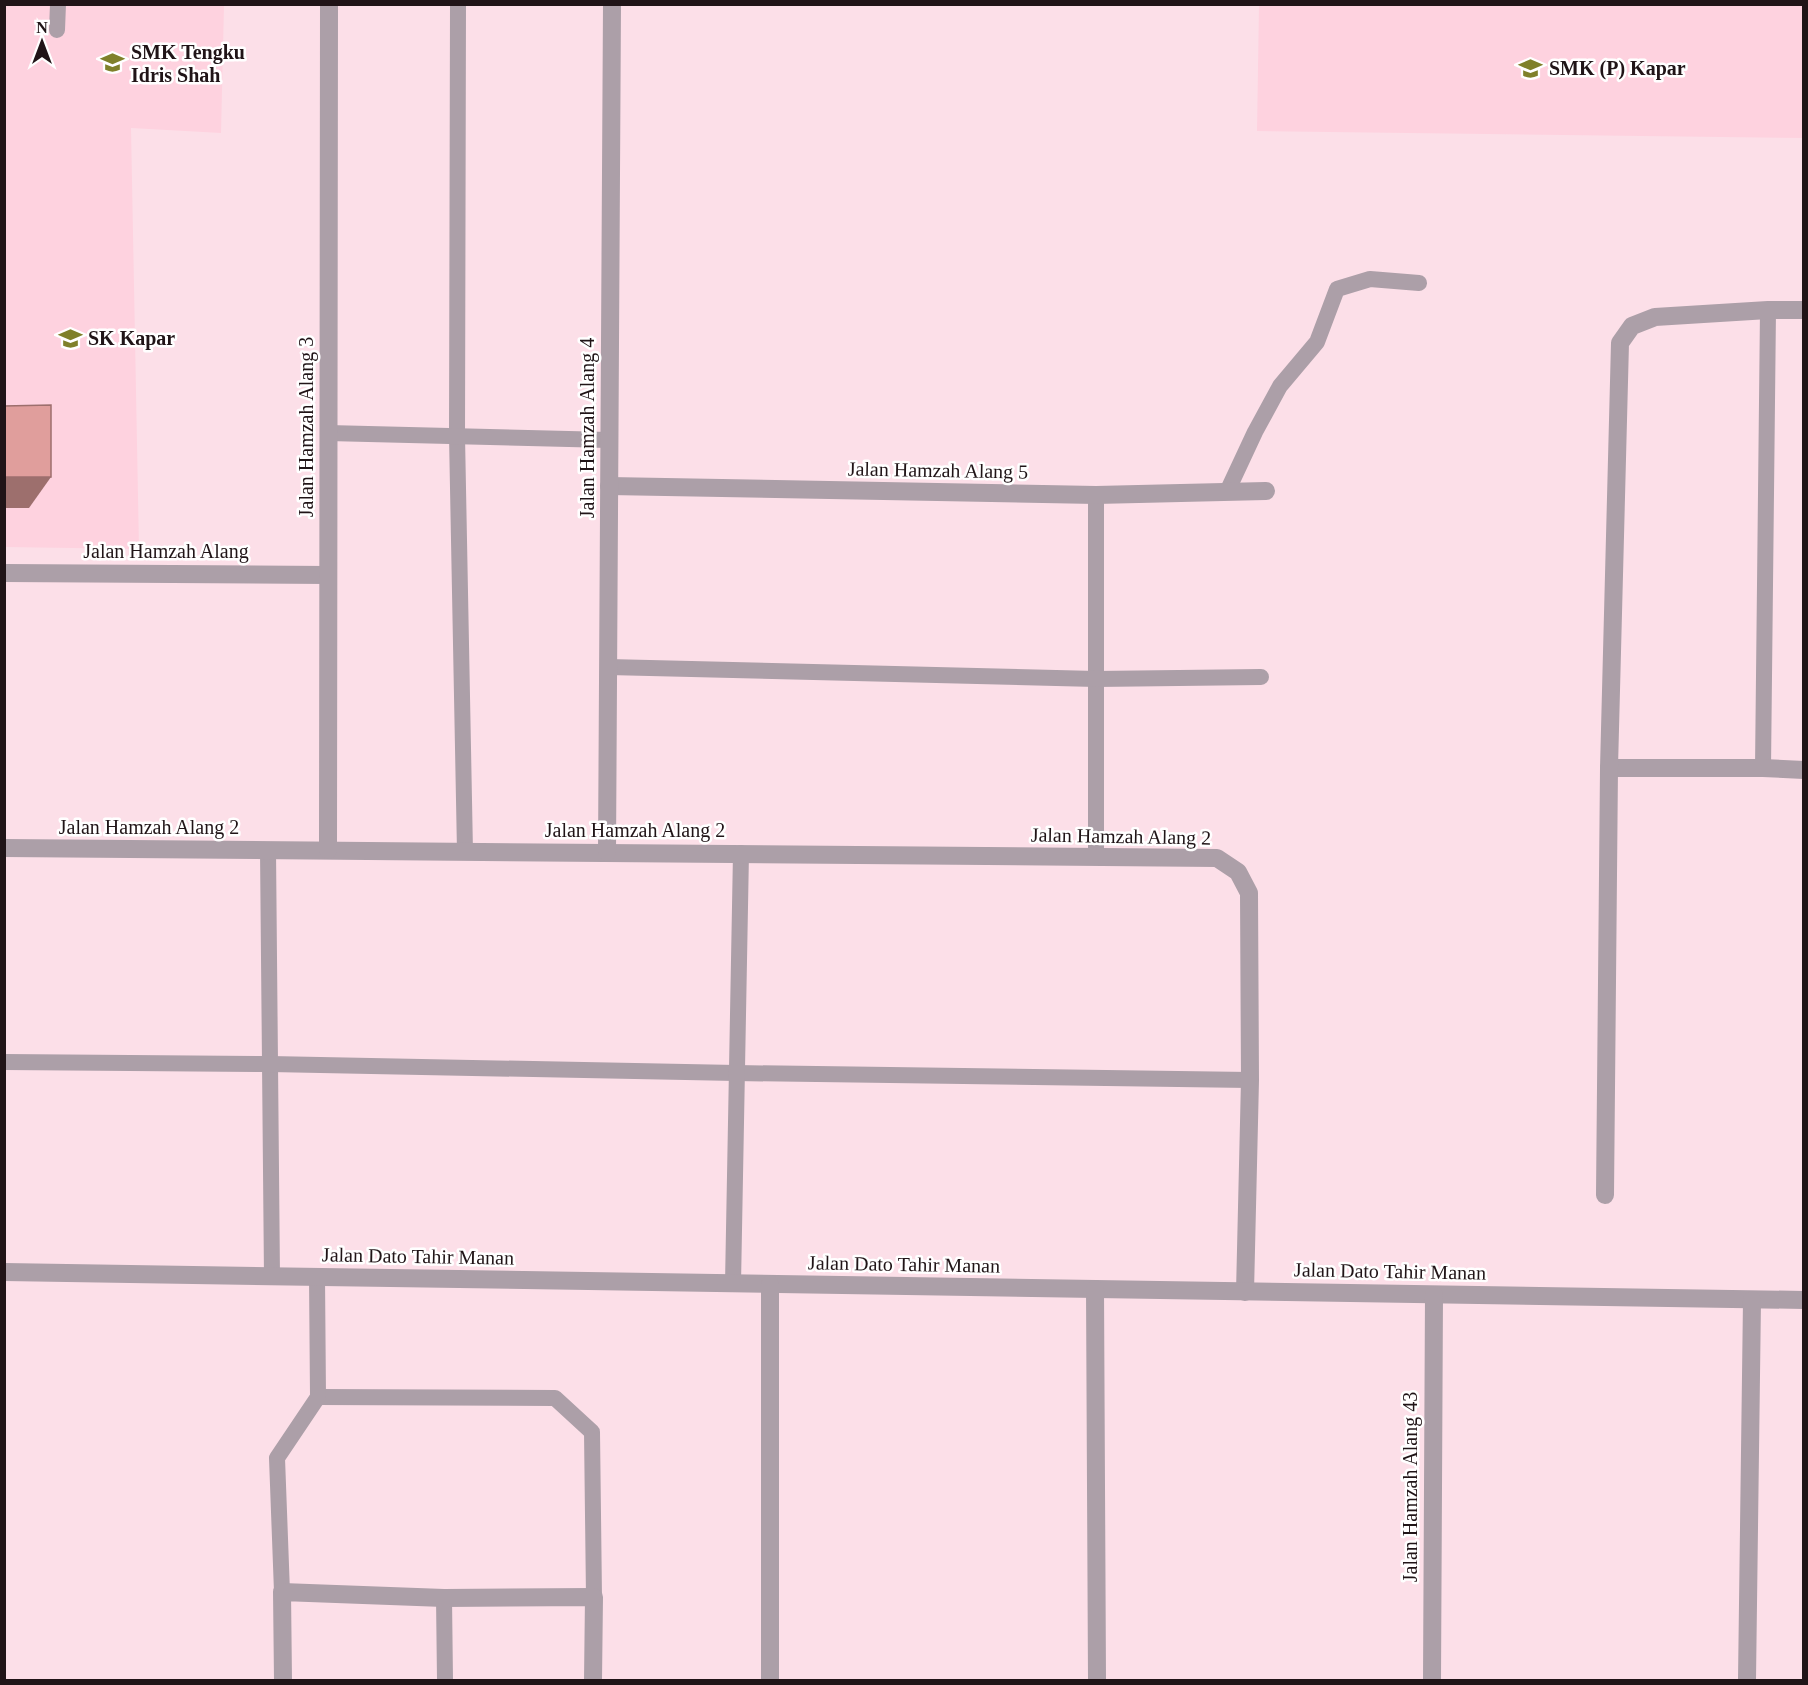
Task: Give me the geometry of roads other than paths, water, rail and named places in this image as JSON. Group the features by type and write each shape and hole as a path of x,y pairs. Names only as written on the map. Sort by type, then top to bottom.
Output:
{"street":[{"name":"Jalan Hamzah Alang 3","path":"328,4 328,850"},
{"name":"Jalan Hamzah Alang 4","path":"607,852 612,4"},
{"path":"1605,1195 1610,768 1620,343 1632,326 1655,317 1803,310"},
{"name":"Jalan Hamzah Alang 5","path":"609,486 1096,495 1266,491"},
{"name":"Jalan Hamzah Alang","path":"4,573 328,575"},
{"path":"1610,768 1803,770"},
{"name":"Jalan Hamzah Alang 2","path":"4,848 1217,858 1238,872 1249,893 1250,1080"},
{"path":"1245,1292 1250,1080"},
{"name":"Jalan Dato Tahir Manan","path":"4,1272 1803,1300"},
{"path":"770,1284 770,1680"},
{"path":"1095,1289 1097,1680"},
{"name":"Jalan Hamzah Alang 43","path":"1432,1680 1434,1295"},
{"path":"1747,1680 1752,1299"},
{"path":"283,1680 282,1592 444,1598 594,1597 593,1680"}],"lane":[{"path":"57,30 58,4"},
{"path":"458,4 457,436 465,852"},
{"path":"1227,492 1280,386 1317,342 1337,289 1370,279 1419,283"},
{"path":"1763,768 1768,310"},
{"path":"328,433 609,440"},
{"path":"1096,495 1096,856"},
{"path":"608,667 1096,679 1261,677"},
{"path":"268,850 272,1277"},
{"path":"733,1284 741,854"},
{"path":"4,1062 270,1064 736,1074 1250,1080"},
{"path":"282,1592 277,1458 318,1396 317,1277"},
{"path":"318,1396 555,1398 592,1432 594,1597"},
{"path":"444,1598 445,1680"}],"place":[{"name":"SMK Tengku Idris Shah","path":"113,63"},
{"name":"SMK (P) Kapar","path":"1531,68"},
{"name":"SK Kapar","path":"70,338"}]}
